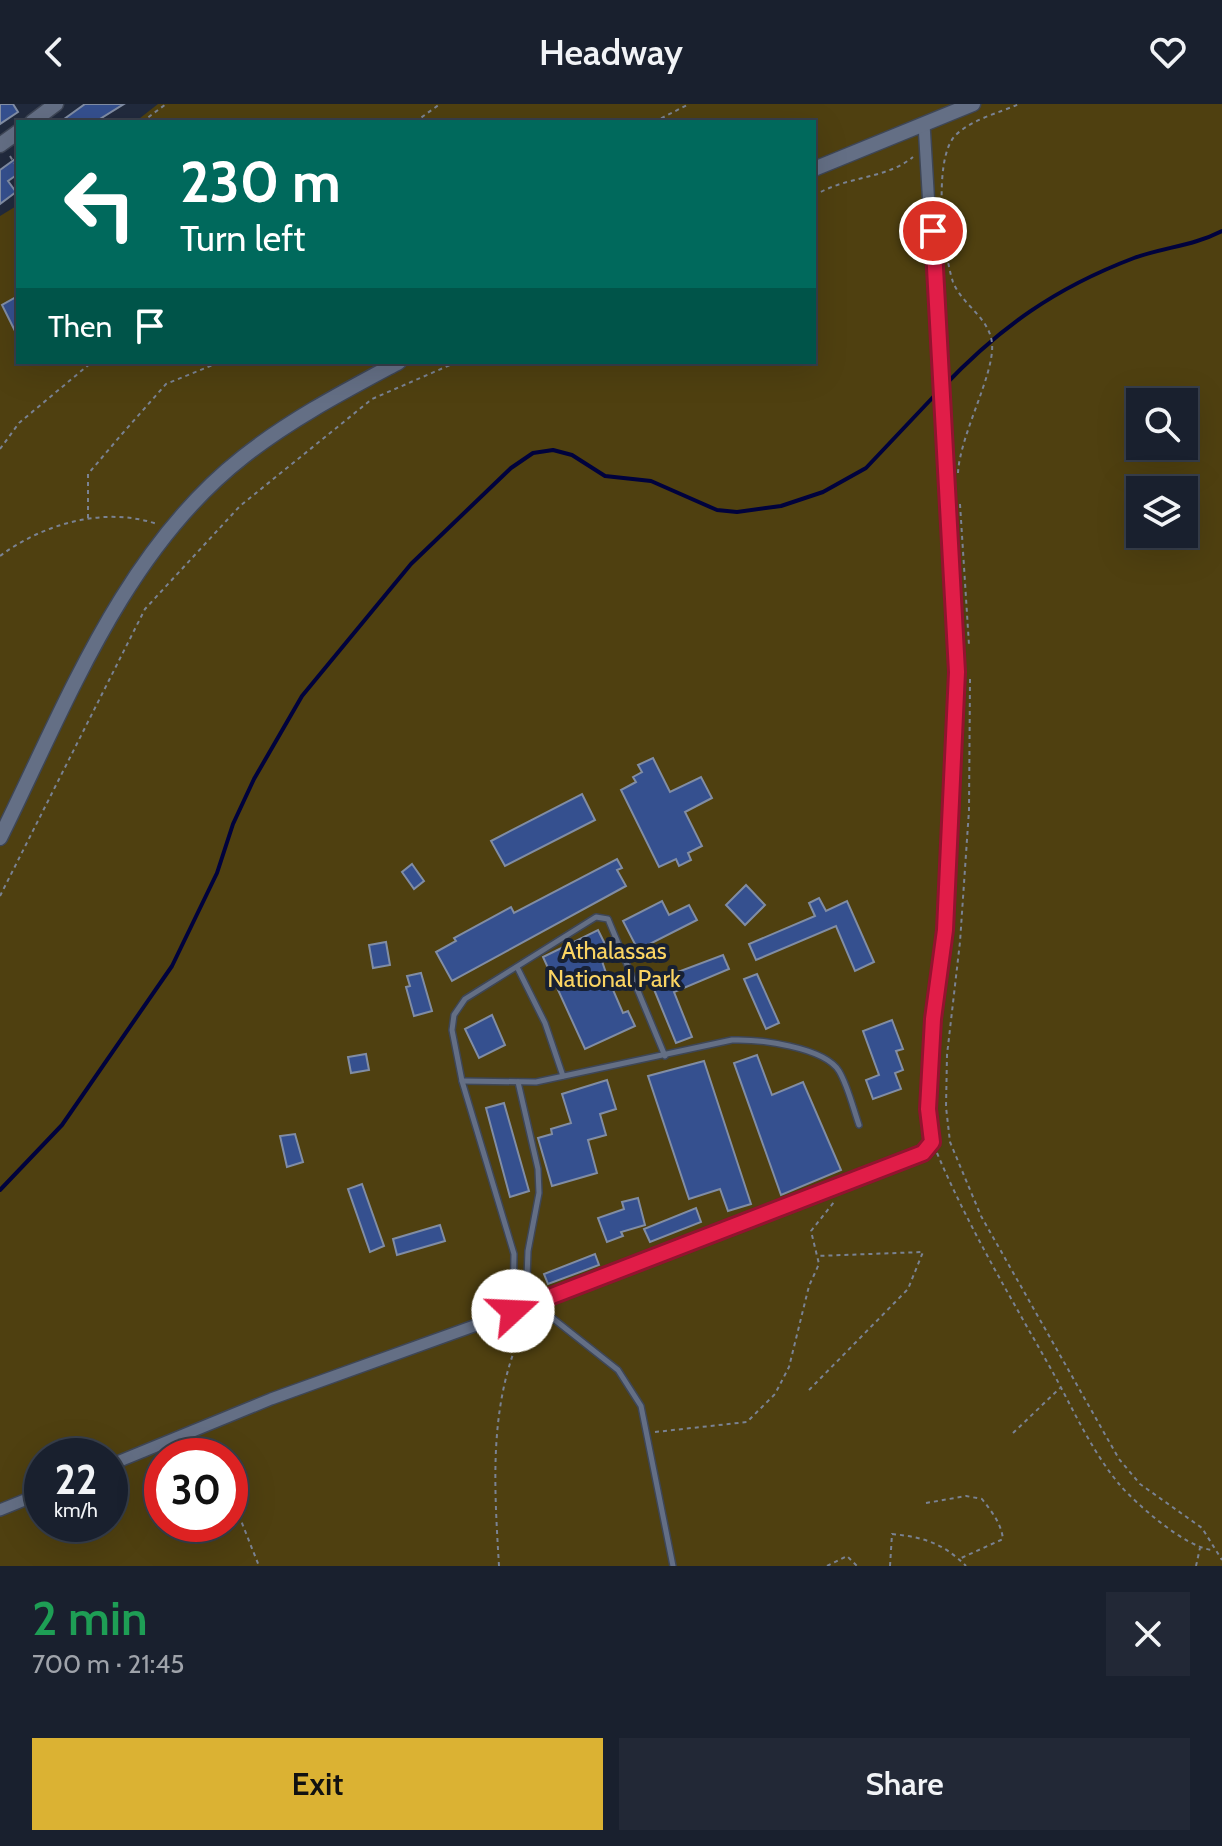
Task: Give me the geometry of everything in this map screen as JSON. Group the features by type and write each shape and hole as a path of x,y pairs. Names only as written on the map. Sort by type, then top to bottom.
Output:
{"main road":[{"path":"35,120 56,104"},
{"path":"816,168 973,104"},
{"path":"0,838 109,620 171,530 242,457 315,407 395,364"}],"street":[{"path":"128,1457 203,1426 531,1306 923,1153 932,1142 928,1109 933,1019 945,930 957,672 924,124"},
{"path":"0,1510 24,1500"}],"lane":[{"path":"513,1311 514,1254 462,1081 452,1030 454,1015 465,999 596,917 608,919 665,1056"},
{"path":"517,967 545,1023 563,1076"},
{"path":"462,1081 518,1082 563,1076 732,1040 752,1039 821,1054 839,1070 859,1125"},
{"path":"518,1082 539,1181 528,1251 531,1306 618,1370 641,1406 673,1566"},
{"path":"514,1254 528,1251"}],"path":[{"path":"145,120 166,104"},
{"path":"418,120 440,104"},
{"path":"658,120 689,104"},
{"path":"958,478 960,452 993,345 988,326 954,283 942,194 944,157 953,138 968,126 1019,104"},
{"path":"816,195 853,180 899,169 926,146"},
{"path":"5,149 16,166"},
{"path":"0,449 19,423 90,364"},
{"path":"88,518 88,474 166,384 215,364"},
{"path":"0,896 145,609 240,506 372,399 452,364"},
{"path":"959,493 969,657"},
{"path":"0,556 50,528 88,518 144,519 171,530"},
{"path":"970,671 969,810 960,942 947,1055 946,1107 950,1142 981,1216 1119,1459 1140,1484 1202,1528 1222,1560"},
{"path":"932,1142 956,1199 1061,1387 1120,1485 1156,1518 1200,1548 1213,1550"},
{"path":"646,1433 747,1422 775,1394 789,1367 809,1286 819,1264 811,1231 834,1202"},
{"path":"809,1390 908,1289 923,1252 816,1256"},
{"path":"499,1566 493,1461 505,1378 531,1306"},
{"path":"1013,1433 1061,1387"},
{"path":"203,1426 208,1438"},
{"path":"926,1503 966,1496 982,1499 1002,1528 1003,1539 959,1559"},
{"path":"890,1566 892,1534 928,1538 966,1566"},
{"path":"248,1538 259,1566"},
{"path":"1196,1566 1200,1548"},
{"path":"827,1566 847,1556 857,1566"}],"green space":[{"name":"Athalassas National Park","path":"158,104 1222,104 1222,1566 0,1566 0,216 16,206 16,364 816,364 816,120 138,120"}],"building":[{"path":"0,104 13,104 18,112 0,124"},
{"path":"85,104 124,104 98,120 63,120"},
{"path":"16,158 16,175 8,181 16,192 0,204 0,170"},
{"path":"16,297 16,333 2,305"},
{"path":"653,758 670,792 701,777 712,798 685,812 702,846 688,853 691,860 679,866 676,859 659,867 621,790 636,782 633,777 642,772 638,765"},
{"path":"582,794 595,820 505,866 491,841"},
{"path":"617,859 622,868 617,870 626,886 452,981 436,952 456,941 454,938 511,907 514,913"},
{"path":"412,864 424,881 414,889 402,872"},
{"path":"746,885 765,905 745,925 726,905"},
{"path":"819,898 826,911 847,901 874,962 855,971 836,926 756,960 749,944 815,916 809,903"},
{"path":"662,901 669,915 689,905 697,920 638,950 623,921"},
{"path":"598,930 607,948 599,952 607,976 623,1013 628,1011 635,1026 585,1049 543,957"},
{"path":"386,942 390,965 373,968 369,945"},
{"path":"723,955 729,969 674,992 692,1037 676,1043 651,982"},
{"path":"421,973 432,1011 414,1016 406,987 410,986 407,976"},
{"path":"757,974 779,1023 766,1029 744,979"},
{"path":"492,1015 505,1045 479,1058 465,1029"},
{"path":"892,1020 903,1049 896,1051 903,1070 895,1073 901,1089 873,1099 866,1080 879,1075 863,1031"},
{"path":"366,1054 369,1070 351,1073 348,1057"},
{"path":"757,1055 772,1095 803,1082 841,1170 781,1195 734,1063"},
{"path":"704,1061 751,1204 728,1211 720,1189 689,1199 648,1076"},
{"path":"607,1080 616,1109 600,1114 606,1135 588,1140 597,1173 552,1186 538,1138 552,1134 551,1129 571,1123 562,1094"},
{"path":"504,1103 529,1191 510,1197 486,1108"},
{"path":"295,1134 303,1162 287,1167 280,1136"},
{"path":"362,1184 384,1246 370,1252 348,1189"},
{"path":"638,1198 645,1225 621,1232 623,1236 607,1242 598,1218 624,1209 622,1202"},
{"path":"696,1208 701,1222 650,1242 644,1229"},
{"path":"440,1225 445,1241 397,1255 393,1239"},
{"path":"595,1254 599,1265 548,1284 544,1274"}],"waterway":[{"path":"942,388 985,346 1054,296 1134,258 1222,231"},
{"path":"0,1190 62,1125 172,966 217,873 233,824 254,779 302,696 411,564 511,468 533,453 553,450 572,455 605,476 651,481 717,510 737,512 781,506 823,492 866,468 936,394"}],"route":[{"path":"513,1311 923,1153 932,1142 928,1109 933,1019 945,930 954,792 957,672 938,372 933,231"}]}
